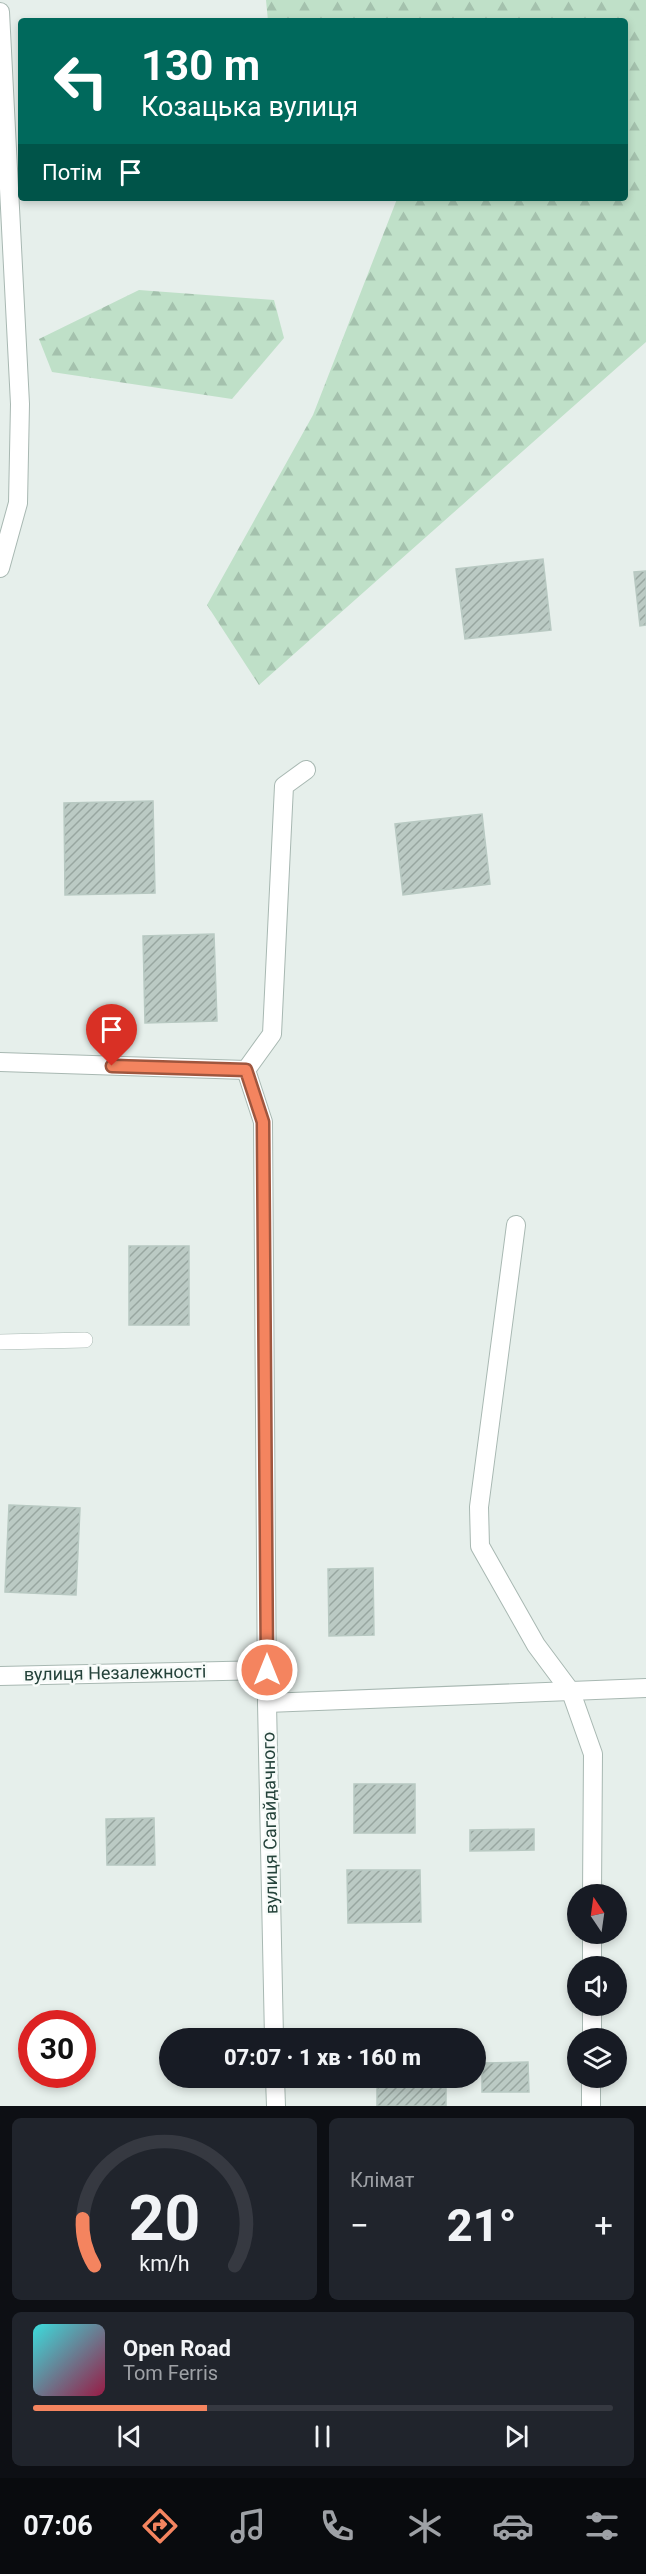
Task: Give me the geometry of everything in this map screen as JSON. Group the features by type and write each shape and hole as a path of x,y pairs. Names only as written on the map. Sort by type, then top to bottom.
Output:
{"street":[{"path":"0,12 20,404 18,503 0,568"},
{"path":"0,1062 246,1070 272,1034 284,786 306,770"},
{"name":"вулиця Сагайдачного","path":"246,1070 263,1122 267,1703 274,2028"},
{"path":"516,1225 479,1507 480,1546 536,1645 572,1692 593,1754 592,1884"},
{"name":"вулиця Незалежності","path":"0,1676 267,1670"},
{"path":"267,1703 646,1688"},
{"path":"275,2088 276,2106"},
{"path":"591,2088 591,2106"}],"lane":[{"path":"0,1342 85,1340"}],"green space":[{"path":"266,0 646,0 646,342 259,685 207,605 313,415 396,201 628,201 628,18 268,18"},
{"path":"139,290 274,300 284,338 232,399 52,372 39,339"}],"building":[{"path":"543,559 551,630 465,639 456,569"},
{"path":"646,571 646,625 640,626 634,572"},
{"path":"153,801 155,893 65,895 64,803"},
{"path":"482,814 490,884 403,895 395,824"},
{"path":"214,934 217,1021 145,1023 143,936"},
{"path":"129,1246 189,1246 189,1325 129,1325"},
{"path":"9,1505 80,1508 76,1595 5,1592"},
{"path":"373,1568 374,1635 329,1636 328,1569"},
{"path":"354,1784 415,1784 415,1833 354,1833"},
{"path":"154,1818 155,1865 107,1865 106,1819"},
{"path":"534,1829 534,1850 470,1851 470,1830"},
{"path":"347,1870 420,1870 421,1922 348,1923"},
{"path":"528,2062 529,2092 482,2092 482,2088 486,2088 486,2063"},
{"path":"377,2088 446,2088 446,2106 377,2106"}],"route":[{"path":"112,1066 246,1070 263,1122 267,1670"}]}
